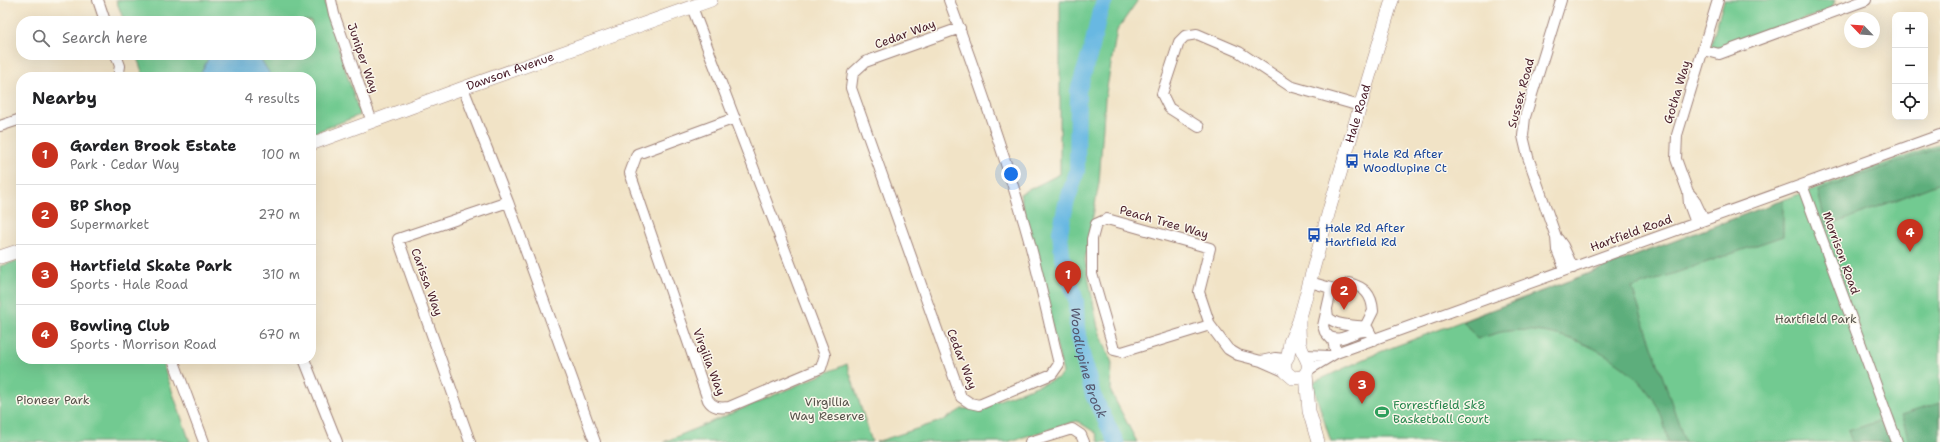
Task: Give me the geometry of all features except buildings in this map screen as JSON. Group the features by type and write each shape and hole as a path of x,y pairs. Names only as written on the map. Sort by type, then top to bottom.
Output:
{"main road":[{"name":"Dawson Avenue","path":"316,142 463,88 711,0"},
{"name":"Hale Road","path":"1310,442 1290,342 1299,321 1360,106 1392,0"},
{"path":"0,257 16,252"},
{"name":"Hale Road","path":"1294,368 1308,361 1300,344 1299,321"},
{"path":"1294,368 1295,353 1304,354"},
{"name":"Hale Road","path":"1294,368 1318,442"}],"street":[{"path":"98,0 103,16"},
{"name":"Cedar Way","path":"949,0 960,28 984,95 1023,217 1058,364 1052,374 979,405 970,403 961,397 851,88 853,73 865,62 960,28"},
{"name":"Sussex Road","path":"1561,0 1525,117 1523,136 1528,157 1556,237 1557,250 1569,269"},
{"name":"Gotha Way","path":"1700,222 1689,204 1688,192 1676,159 1677,135 1718,0"},
{"path":"1704,50 1718,54 1844,4 1866,0"},
{"name":"Juniper Way","path":"334,1 372,122"},
{"name":"Virgilia Way","path":"692,7 735,118 825,356 821,368 722,408 711,405 708,400 630,173 637,154 735,118"},
{"path":"1199,127 1169,108 1162,94 1179,42 1185,36 1197,34 1239,52 1290,86 1360,106"},
{"path":"118,60 120,66 119,72"},
{"path":"463,88 508,202 595,442"},
{"path":"0,126 16,121"},
{"name":"Hartfield Road","path":"1294,368 1333,355 1368,333 1569,269 1940,134"},
{"name":"Morrison Road","path":"1802,185 1897,442"},
{"name":"Carissa Way","path":"470,442 398,239 508,202"},
{"name":"Peach Tree Way","path":"1210,325 1122,352 1114,350 1092,274 1092,240 1096,224 1107,219 1210,248 1199,292 1210,325 1228,348 1238,354 1261,361 1294,368"},
{"path":"1310,282 1340,290 1349,283 1363,287 1366,290 1373,311 1368,333"},
{"path":"1327,287 1330,289 1331,295 1323,326 1333,340 1333,355"},
{"path":"1327,310 1328,317 1333,321 1358,327 1368,333"},
{"path":"1330,337 1340,339 1368,333"},
{"name":"Hartfield Road","path":"1304,354 1333,355"},
{"path":"175,364 204,442"},
{"path":"306,364 337,442"},
{"path":"1030,442 1072,429 1081,435 1084,442"}],"green space":[{"path":"116,0 325,0 327,12 360,115 316,132 316,72 142,72 138,60 316,60 316,16 122,16"},
{"path":"1060,0 1138,0 1117,30 1105,99 1099,183 1085,260 1098,328 1112,363 1111,392 1137,442 1099,442 1096,433 1077,421 1007,442 876,442 944,420 962,409 978,408 1058,378 1063,373 1020,194 1060,174"},
{"path":"1724,0 1835,0 1832,9 1718,51 1712,48 1711,45"},
{"name":"Hartfield Park","path":"1940,144 1940,442 1331,442 1312,383 1380,352 1783,200"},
{"path":"1940,147 1940,183 1826,227 1818,191"},
{"path":"1783,200 1783,236 1632,288 1685,442 1668,442 1660,412 1651,396 1638,380 1622,366 1604,354 1585,344 1543,332 1521,330 1501,332 1477,339 1463,321"},
{"name":"Pioneer Park","path":"16,261 16,364 163,364 190,442 0,442 0,266"},
{"name":"Virgillia Way Reserve","path":"847,364 872,442 664,442"},
{"path":"1940,403 1940,442 1910,442 1901,415"},
{"path":"1889,418 1897,442 1852,442 1848,431"}],"water":[{"path":"208,60 261,60 269,72 202,72"}],"waterway":[{"name":"Woodlupine Brook","path":"1105,0 1100,11 1092,47 1078,91 1077,171 1066,204 1060,232 1062,255 1076,301 1077,328 1081,350 1093,395 1116,442"}],"place":[{"name":"Hale Rd After Woodlupine Ct","path":"1352,161"},
{"name":"Hale Rd After Hartfield Rd","path":"1314,235"},
{"name":"Bowling Club","path":"1910,252"},
{"name":"Garden Brook Estate","path":"1068,294"},
{"name":"BP Shop","path":"1344,310"},
{"name":"Hartfield Skate Park","path":"1362,404"},
{"name":"Forrestfield Sk8 Basketball Court","path":"1382,412"}]}
